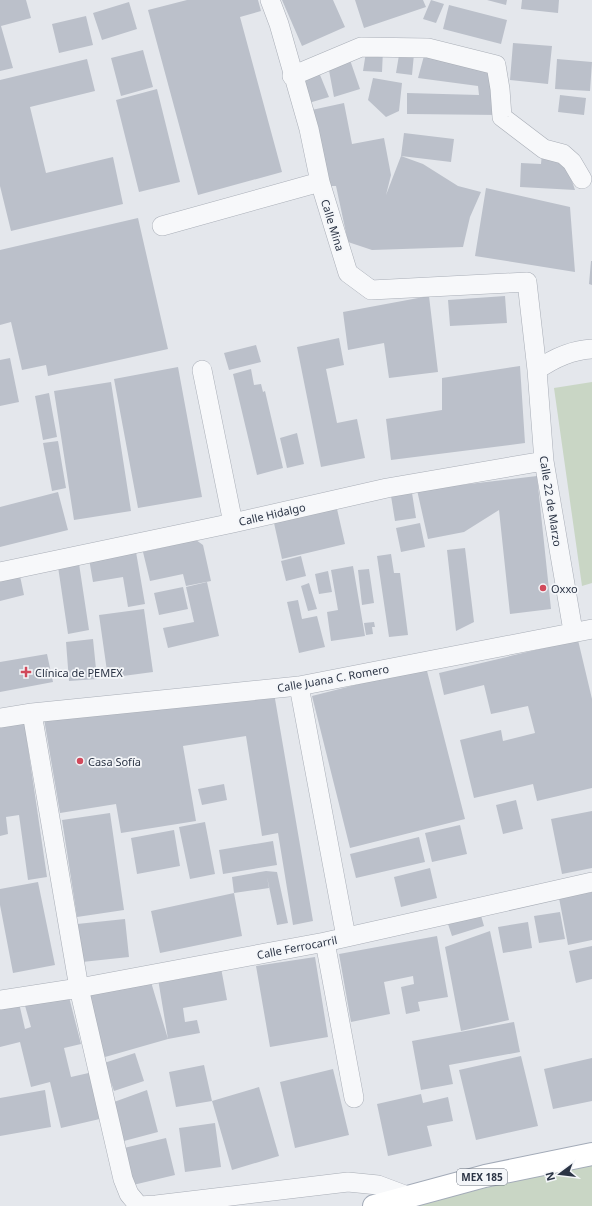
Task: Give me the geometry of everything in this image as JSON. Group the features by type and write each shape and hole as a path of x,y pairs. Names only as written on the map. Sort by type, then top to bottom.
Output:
{"main road":[{"name":"MEX 185","path":"374,1206 485,1176 592,1154"}],"street":[{"name":"Calle Mina","path":"270,0 279,24 292,76 309,129 320,182 348,273 371,290 527,282"},
{"path":"292,76 361,47 428,48 496,64 502,117 544,149 563,154 572,162 582,178"},
{"path":"162,226 320,182"},
{"name":"Calle 22 de Marzo","path":"527,282 537,370 544,461 573,631"},
{"path":"537,370 558,357 582,349 592,349"},
{"path":"202,370 233,523"},
{"name":"Calle Hidalgo","path":"0,572 233,523 387,488 544,461"},
{"name":"Calle Juana C. Romero","path":"0,718 32,713 299,686 573,631 592,629"},
{"path":"299,686 346,937"},
{"path":"32,713 79,988 123,1179 130,1194 139,1206 348,1182 378,1185 410,1196"},
{"name":"Calle Ferrocarril","path":"0,1000 79,988 325,942 592,882"},
{"path":"325,942 354,1098"}],"green space":[{"path":"592,382 592,583 582,586 554,388"},
{"path":"592,1163 592,1206 408,1206"}],"building":[{"path":"0,0 26,0 31,18 1,26 13,68 0,71"},
{"path":"187,0 258,0 261,11 240,17 282,172 198,195 148,10"},
{"path":"282,0 333,0 345,27 302,46"},
{"path":"355,0 423,0 426,7 364,28"},
{"path":"431,0 444,4 436,23 423,19"},
{"path":"487,0 507,0 506,5"},
{"path":"522,0 559,0 558,13 521,9"},
{"path":"129,2 137,29 102,40 93,13"},
{"path":"449,5 507,20 501,44 443,29"},
{"path":"86,16 93,45 59,53 52,24"},
{"path":"513,43 552,46 548,84 510,80"},
{"path":"400,49 414,54 412,75 396,73"},
{"path":"143,50 153,87 121,96 111,58"},
{"path":"383,50 382,72 363,71 366,52"},
{"path":"425,52 493,67 499,115 407,114 407,93 479,95 478,86 418,78"},
{"path":"349,57 360,89 334,97 328,65"},
{"path":"87,59 95,91 30,107 46,173 113,157 123,204 11,231 0,186 0,80"},
{"path":"557,59 592,62 590,91 555,89"},
{"path":"318,70 329,97 302,105 298,78"},
{"path":"373,78 402,83 399,111 386,117 368,100"},
{"path":"157,89 180,182 139,192 116,100"},
{"path":"560,95 586,98 584,115 558,112"},
{"path":"344,103 352,144 384,138 391,175 386,195 401,156 423,164 458,186 481,192 470,217 463,247 372,250 348,242 336,186 331,186 307,111"},
{"path":"404,133 454,139 451,162 401,156"},
{"path":"542,153 560,158 569,172 575,190 520,187 521,163 541,164"},
{"path":"486,188 570,207 575,272 475,256"},
{"path":"138,218 168,349 48,376 46,365 22,370 11,322 0,325 0,250"},
{"path":"592,261 592,285 589,284"},
{"path":"429,296 438,372 389,378 384,343 348,350 343,312"},
{"path":"505,296 507,323 450,326 448,300"},
{"path":"339,338 344,365 326,369 337,423 357,419 365,458 321,467 297,347"},
{"path":"256,345 261,362 229,370 224,353"},
{"path":"10,358 19,402 0,406 0,360"},
{"path":"520,366 525,443 391,460 386,419 442,410 442,378"},
{"path":"178,367 202,497 138,508 114,379"},
{"path":"251,369 254,385 261,384 263,392 265,391 283,468 257,475 233,374"},
{"path":"111,382 131,511 74,520 54,391"},
{"path":"49,393 57,437 43,440 35,396"},
{"path":"297,433 304,464 287,468 280,438"},
{"path":"58,441 66,488 52,491 43,443"},
{"path":"537,476 551,609 510,614 499,510 464,532 428,539 417,490"},
{"path":"58,492 68,530 0,547 0,507"},
{"path":"412,493 416,518 395,521 391,496"},
{"path":"337,509 345,544 282,559 274,523"},
{"path":"420,523 425,547 401,552 396,528"},
{"path":"196,540 203,545 211,581 186,586 183,574 150,581 143,552"},
{"path":"465,548 474,622 456,631 447,550"},
{"path":"136,552 145,604 128,607 123,577 93,582 89,559"},
{"path":"391,554 394,573 400,573 408,635 389,637 377,556"},
{"path":"301,556 306,576 286,581 281,561"},
{"path":"78,557 89,630 68,634 57,560"},
{"path":"353,566 365,636 331,641 327,612 338,610 331,570"},
{"path":"369,569 374,603 362,605 358,570"},
{"path":"19,571 24,595 0,601 0,575"},
{"path":"328,571 332,592 319,594 315,574"},
{"path":"207,582 219,636 168,648 163,628 194,622 186,587"},
{"path":"309,583 317,609 308,611 301,586"},
{"path":"183,587 188,609 159,615 154,593"},
{"path":"298,600 302,619 317,616 325,647 299,653 287,602"},
{"path":"144,609 153,672 108,678 99,615"},
{"path":"374,622 375,627 372,627 373,634 366,635 364,623"},
{"path":"93,639 97,679 69,681 66,642"},
{"path":"578,640 592,699 592,788 537,801 533,784 474,798 460,740 501,730 503,741 535,733 528,706 491,714 484,685 444,695 439,673"},
{"name":"Clínica de PEMEX","path":"47,654 53,682 0,692 0,662"},
{"path":"426,667 465,819 350,848 312,696"},
{"path":"274,693 313,921 293,925 278,833 262,836 246,736 183,746 196,821 121,833 116,804 60,813 44,719"},
{"path":"24,720 47,877 28,880 19,815 6,817 8,834 0,836 0,724"},
{"path":"224,784 227,800 202,805 198,789"},
{"path":"516,800 523,829 503,834 496,805"},
{"path":"592,811 592,868 562,874 551,819"},
{"path":"110,813 124,910 77,917 62,820"},
{"path":"205,822 215,874 190,879 179,827"},
{"path":"460,825 467,854 432,862 425,833"},
{"path":"174,830 180,866 137,874 131,838"},
{"path":"419,837 425,862 356,878 350,854"},
{"path":"273,841 277,865 223,874 219,850"},
{"path":"430,868 437,898 401,907 394,877"},
{"path":"266,871 277,872 288,923 277,925 267,877 269,888 234,893 232,877"},
{"path":"38,882 55,965 13,973 0,905 0,889"},
{"path":"592,892 592,940 568,945 559,898"},
{"path":"234,893 242,936 160,953 151,911"},
{"path":"480,912 484,926 452,936 447,921"},
{"path":"560,912 565,939 539,943 534,916"},
{"path":"125,919 129,957 82,962 77,924"},
{"path":"528,922 532,948 503,953 498,927"},
{"path":"490,931 509,1020 461,1031 445,947"},
{"path":"437,936 448,997 418,1002 420,1011 406,1014 401,987 414,984 413,976 384,982 390,1014 351,1022 339,954"},
{"path":"592,946 592,979 576,983 569,951"},
{"path":"315,957 328,1037 270,1047 256,966"},
{"path":"221,968 227,1000 183,1008 185,1022 197,1020 200,1033 168,1039 158,979"},
{"path":"151,982 168,1039 98,1059 85,995"},
{"path":"69,997 81,1044 64,1048 71,1077 93,1072 104,1118 61,1128 50,1082 31,1087 20,1042 0,1047 0,1008 19,1003 25,1029 31,1027 24,1002"},
{"path":"514,1022 520,1052 449,1065 453,1084 421,1090 412,1041"},
{"path":"135,1053 144,1081 114,1091 104,1063"},
{"path":"521,1056 538,1126 476,1140 459,1070"},
{"path":"592,1058 592,1101 553,1109 544,1069"},
{"path":"204,1065 212,1101 176,1107 169,1072"},
{"path":"333,1069 349,1135 295,1148 280,1082"},
{"path":"259,1087 279,1156 232,1170 212,1101"},
{"path":"45,1090 51,1127 0,1136 0,1098"},
{"path":"147,1090 158,1132 124,1141 114,1102"},
{"path":"421,1094 423,1103 448,1097 453,1121 427,1126 432,1146 388,1156 377,1104"},
{"path":"215,1123 221,1167 185,1172 179,1128"},
{"path":"166,1138 175,1175 133,1185 124,1148"}],"place":[{"name":"Oxxo","path":"543,588"},
{"name":"Clínica de PEMEX","path":"26,672"},
{"name":"Casa Sofía","path":"80,761"}]}
